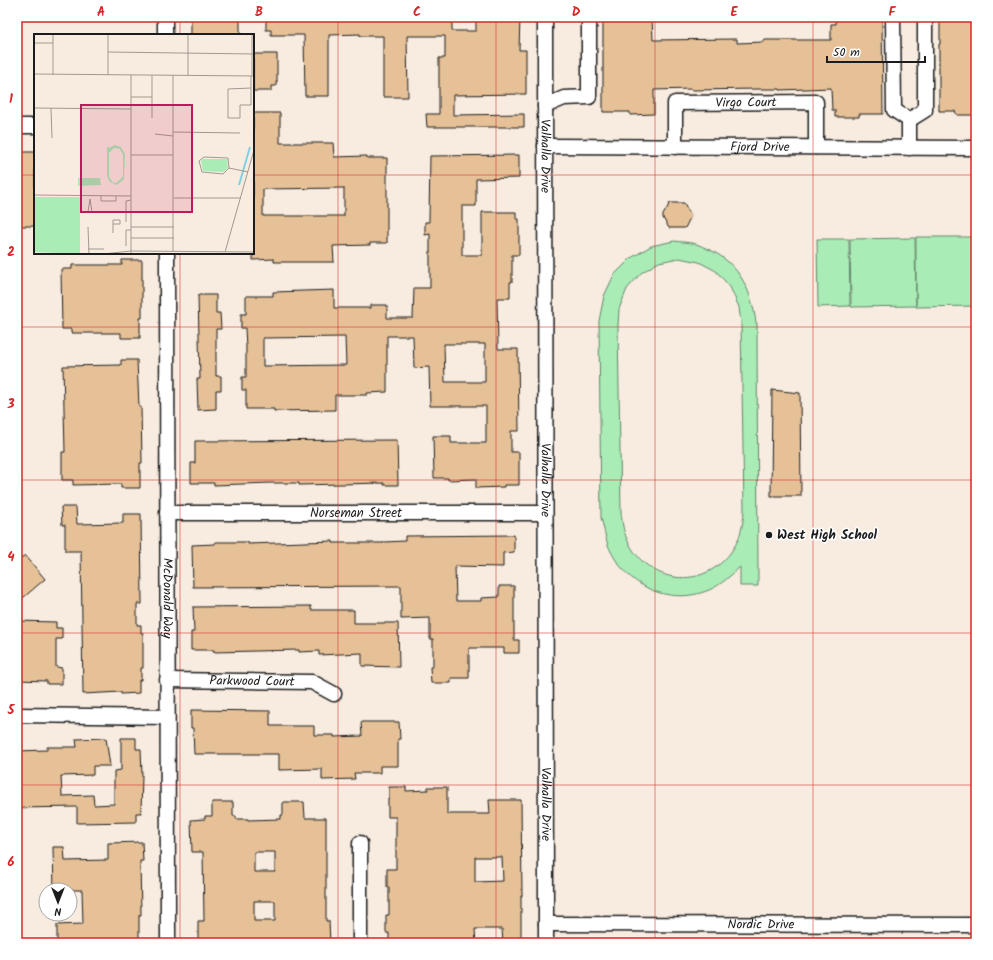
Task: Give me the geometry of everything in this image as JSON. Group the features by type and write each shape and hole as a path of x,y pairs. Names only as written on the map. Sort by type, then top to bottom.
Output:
{"street":[{"path":"165,17 165,34"},
{"name":"Valhalla Drive","path":"545,17 546,943"},
{"path":"545,106 564,98 589,97 589,17"},
{"path":"893,17 894,110 909,120"},
{"path":"909,120 926,110 925,17"},
{"name":"Virgo Court","path":"675,147 675,103 816,102 816,148"},
{"path":"908,148 909,120"},
{"path":"17,126 34,126"},
{"name":"Fjord Drive","path":"545,146 976,148"},
{"name":"McDonald Way","path":"167,254 168,943"},
{"name":"Norseman Street","path":"167,514 545,513"},
{"name":"Parkwood Court","path":"167,680 312,682 334,694"},
{"path":"17,715 167,717"},
{"path":"360,843 360,943"},
{"name":"Nordic Drive","path":"546,924 976,925"}],"green space":[{"path":"916,237 976,237 976,306 916,307"},
{"path":"915,238 916,306 851,307 850,239"},
{"path":"817,239 849,239 850,306 818,307"},
{"path":"674,241 696,244 710,250 729,263 737,271 748,290 757,323 758,586 740,586 740,567 721,583 709,590 694,595 678,596 663,594 649,589 636,581 625,571 615,559 607,542 601,518 599,321 604,296 614,275 631,258 651,246","holes":["679,258 699,262 716,271 730,287 739,307 741,323 744,511 738,540 733,549 721,563 707,572 692,577 677,577 662,574 648,566 636,554 627,539 624,529 621,512 619,309 627,289 641,273 659,262"]}],"building":[{"path":"191,17 240,17 240,34 191,34"},
{"path":"266,17 452,17 452,31 476,31 476,17 520,17 519,50 526,50 526,94 453,95 453,115 524,114 524,127 427,127 426,114 439,114 439,58 445,58 445,36 407,36 408,97 383,97 383,36 360,36 360,34 329,35 329,96 305,96 304,35 271,35 271,30 266,30"},
{"path":"603,17 652,17 653,40 737,39 737,43 764,42 764,40 831,40 831,24 836,24 836,17 882,17 883,114 859,114 859,117 835,117 835,110 832,110 831,88 780,90 654,90 654,114 630,115 630,112 603,112"},
{"path":"955,17 976,17 976,115 957,115 955,111 939,111 940,19 955,19"},
{"path":"254,54 277,54 277,82 276,86 271,86 271,91 254,91"},
{"path":"254,113 280,113 280,143 333,143 334,157 367,156 367,158 387,158 387,243 333,246 334,262 274,262 274,259 253,260","holes":["344,188 344,216 263,216 263,189"]},
{"path":"22,152 34,152 34,226 17,226 17,175 22,174"},
{"path":"519,155 519,178 476,179 476,206 462,206 462,255 482,255 482,212 516,212 516,219 519,219 519,255 512,255 512,282 510,282 510,298 497,298 498,349 518,349 519,431 511,431 511,452 519,452 519,485 476,488 476,479 448,480 448,478 434,478 433,436 451,436 451,443 486,443 486,406 430,406 429,367 414,368 413,336 387,336 387,392 367,393 367,395 335,395 335,410 274,411 274,409 246,409 246,390 242,390 242,377 246,377 245,328 241,328 241,314 246,314 246,296 273,296 273,292 334,290 334,308 370,308 370,305 387,305 387,318 413,318 414,288 430,288 430,234 425,235 425,222 429,222 430,156","holes":["345,337 346,365 263,366 263,338","444,344 485,344 485,382 445,382"]},
{"path":"670,203 684,203 691,216 685,228 669,228 663,218 663,215"},
{"path":"122,260 142,260 142,318 140,318 140,338 121,338 121,333 71,333 71,329 62,329 61,269 72,269 72,265 122,265"},
{"path":"198,295 216,295 216,313 220,313 221,329 216,329 216,376 221,376 221,390 216,390 216,409 198,410 197,379 200,379"},
{"path":"121,360 137,360 139,407 141,407 142,463 140,463 140,488 121,488 121,484 73,485 73,480 62,480 62,452 65,452 63,366 121,365"},
{"path":"772,390 800,393 801,496 771,496"},
{"path":"397,440 398,485 384,485 384,483 299,485 299,483 271,483 214,485 214,483 191,483 191,463 195,463 195,441"},
{"path":"61,507 76,507 77,524 123,523 123,514 141,514 142,604 137,604 137,625 141,625 141,633 143,633 143,668 141,668 141,680 139,680 139,693 121,694 121,692 83,694 81,551 65,551 65,525 62,525"},
{"path":"514,535 514,552 503,553 503,567 455,566 456,601 481,601 481,598 499,597 499,586 514,586 514,640 519,640 519,653 504,653 504,648 469,648 469,678 451,678 451,683 431,683 430,667 433,667 433,639 430,639 430,618 401,619 401,586 193,587 192,545 215,544 215,542 248,542 248,544 333,541 333,543 384,543 405,541 405,536"},
{"path":"25,555 45,579 17,603 17,562"},
{"path":"311,606 311,610 354,610 354,623 398,623 399,667 362,666 362,653 319,655 319,651 299,652 299,650 214,652 214,650 191,650 191,632 194,632 193,607"},
{"path":"17,621 56,622 56,628 62,628 62,639 56,639 56,667 62,668 62,684 47,684 47,681 17,680"},
{"path":"191,710 270,711 270,726 314,726 314,735 334,735 334,737 362,736 361,722 399,722 400,739 398,739 398,766 380,766 380,773 354,773 355,779 322,780 322,769 279,770 279,754 194,754 193,728 191,728"},
{"path":"106,738 110,766 93,766 93,775 61,776 62,796 93,795 94,805 114,804 114,771 121,770 121,738 136,738 136,749 141,749 142,775 141,813 136,813 136,822 77,823 77,807 17,808 17,751 47,750 47,747 77,747 76,739"},
{"path":"389,787 406,787 406,791 428,790 428,787 447,787 447,814 490,814 489,800 521,800 521,943 503,943 502,929 475,929 476,943 389,943 389,933 386,933 386,915 389,915 389,887 387,887 387,869 396,869 396,817 388,817","holes":["475,857 502,857 503,881 475,882"]},
{"path":"212,802 233,802 233,816 236,816 236,819 248,820 281,819 281,815 283,815 283,802 304,802 305,818 326,818 326,921 329,921 330,943 198,943 198,921 204,921 203,852 192,852 191,820 205,819 205,816 212,816","holes":["254,852 275,852 275,872 254,872","254,901 275,901 275,921 254,921"]},
{"path":"142,842 143,861 140,861 141,915 139,915 139,943 57,943 57,925 83,924 82,890 78,890 78,882 54,882 53,847 64,847 65,861 108,860 108,843"}],"place":[{"name":"West High School","path":"769,535"}]}
